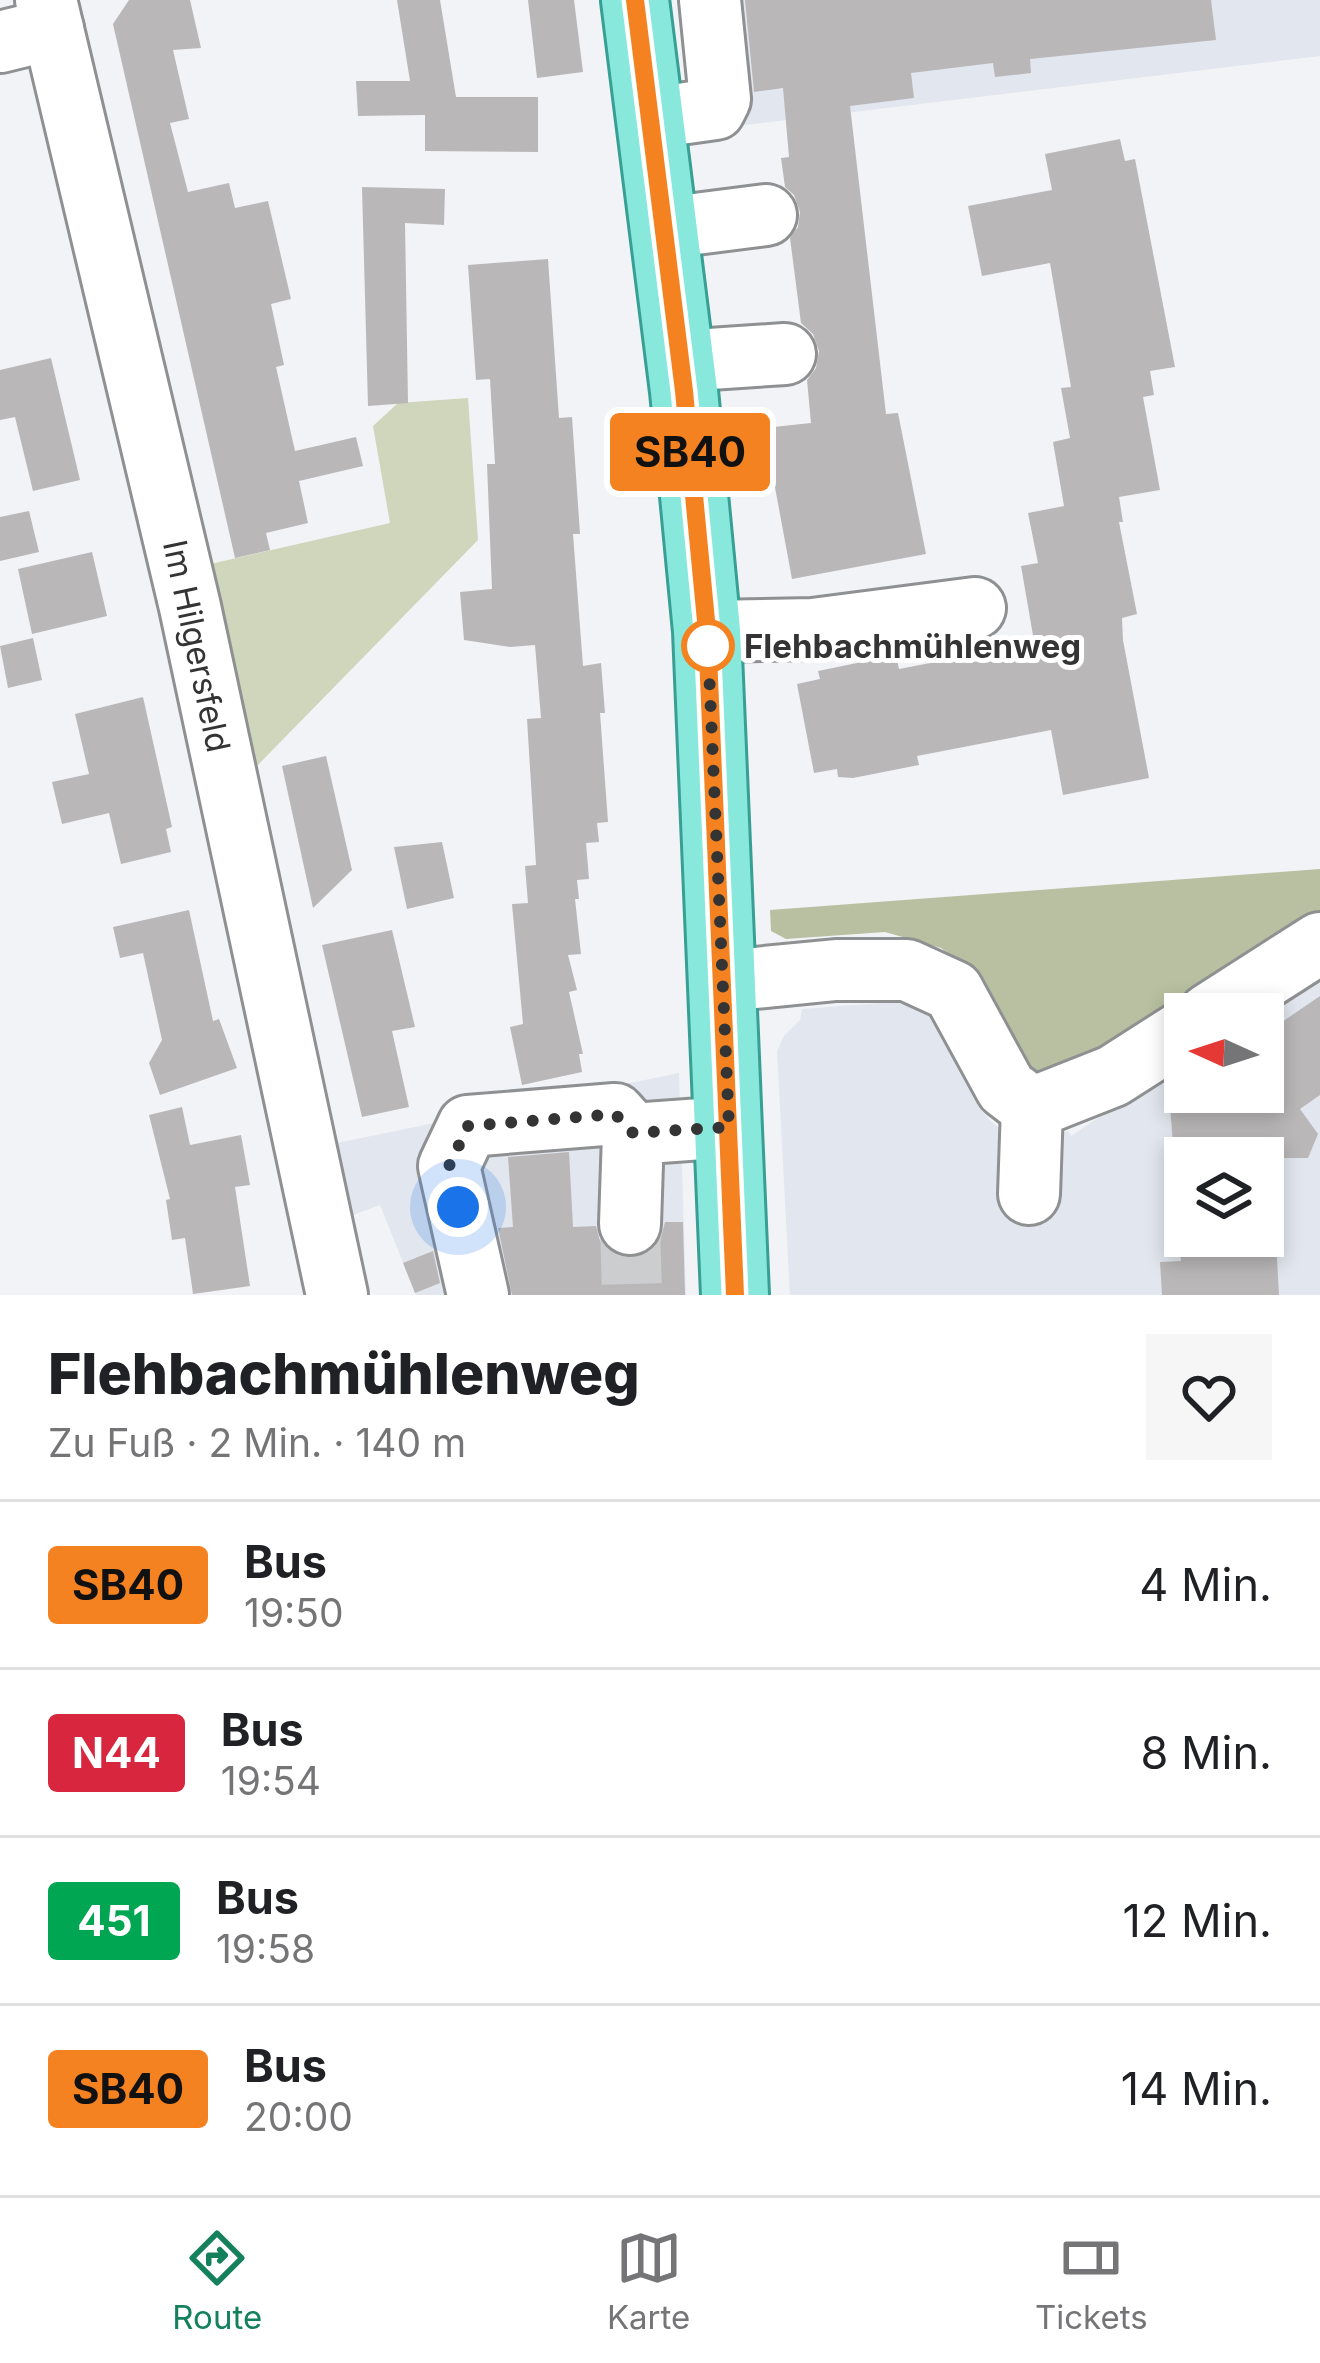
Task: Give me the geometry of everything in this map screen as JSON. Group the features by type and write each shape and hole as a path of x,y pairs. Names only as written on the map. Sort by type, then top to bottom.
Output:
{"main road":[{"path":"642,1 707,631 735,1295"}],"street":[{"path":"651,118 716,109 720,99 710,0"},
{"name":"Im Hilgersfeld","path":"33,24 190,607 337,1295"},
{"path":"664,228 766,215"},
{"path":"680,361 785,354"},
{"path":"707,631 813,629 976,608"},
{"path":"1242,993 1320,943"},
{"path":"724,981 836,970 907,970 953,991 1006,1088 1032,1108"},
{"path":"1032,1108 1113,1076 1164,1043"},
{"path":"1029,1194 1032,1108"},
{"path":"478,1295 449,1166 468,1126 615,1114 633,1133 630,1224"},
{"path":"633,1133 729,1127"}],"shaded area":[{"path":"694,0 1320,0 1320,56 704,130"},
{"path":"1320,970 1320,1295 790,1295 777,1051 800,1020 802,1009 895,1002 924,1010 952,1038 985,1115 995,1125 1007,1132 1056,1136 1068,1131 1071,1136 1164,1073 1164,1113 1284,1113 1284,998"},
{"path":"679,1073 686,1295 416,1295 380,1205 348,1217 337,1143"}],"green space":[{"path":"468,398 478,540 253,770 206,565 390,523 373,426 398,403"},
{"path":"1320,869 1320,915 1194,993 1164,993 1164,1012 1056,1079 1031,1072 972,972 941,948 885,932 786,939 771,931 770,910"}],"building":[{"path":"129,0 190,0 201,48 173,50 189,119 170,123 188,192 229,183 235,208 268,201 291,299 271,304 284,365 276,367 295,451 356,437 363,466 299,481 308,523 266,533 270,550 235,558 113,24"},
{"path":"397,0 440,0 456,97 538,97 538,152 425,151 425,115 358,116 356,81 410,81"},
{"path":"528,0 574,0 583,72 537,78"},
{"path":"745,0 1211,0 1216,40 1030,59 1031,73 995,77 993,63 911,73 914,98 850,106 886,414 898,413 926,554 792,579 764,428 811,423 807,380 816,368 819,351 813,334 801,323 790,238 800,212 794,195 785,187 781,158 789,157 783,88 754,92"},
{"path":"1120,139 1125,161 1135,159 1175,367 1150,371 1154,395 1143,397 1160,490 1119,497 1123,522 1119,522 1137,614 1122,618 1123,640 1149,778 1063,795 1051,730 917,756 919,765 853,778 838,777 837,769 814,773 797,684 820,679 818,671 896,655 899,669 972,655 973,662 1035,647 1021,566 1038,563 1028,513 1064,506 1053,442 1070,438 1061,388 1071,387 1050,263 982,276 968,206 1052,190 1045,154"},
{"path":"362,187 445,189 444,225 405,223 408,403 368,406"},
{"path":"548,259 559,418 572,417 580,534 573,534 583,666 601,663 608,822 597,823 599,842 586,843 589,879 577,880 579,899 575,899 581,954 568,955 577,990 569,992 583,1054 579,1054 582,1072 522,1085 510,1027 523,1024 512,904 528,903 525,866 536,865 527,719 541,718 535,645 510,647 464,640 460,592 492,589 487,464 495,464 490,379 476,380 468,265"},
{"path":"51,358 80,480 33,491 15,417 0,420 0,370"},
{"path":"29,511 39,552 0,561 0,517"},
{"path":"92,552 107,616 32,634 18,569"},
{"path":"33,638 42,680 8,688 0,646"},
{"path":"143,697 172,827 166,829 171,852 121,864 109,813 62,824 52,782 89,774 75,714"},
{"path":"326,756 352,870 313,908 282,766"},
{"path":"442,842 454,898 407,909 394,847"},
{"path":"189,910 213,1021 219,1019 237,1068 160,1095 149,1063 162,1040 143,953 120,958 113,927"},
{"path":"392,930 415,1027 392,1031 409,1107 362,1117 322,945"},
{"path":"1320,996 1320,1095 1300,1109 1318,1134 1308,1158 1284,1158 1284,1137 1172,1137 1171,1113 1284,1113 1284,1021"},
{"path":"182,1107 190,1145 241,1135 250,1185 235,1187 250,1286 193,1294 185,1238 172,1240 166,1200 170,1199 149,1115"},
{"path":"569,1152 573,1227 596,1226 600,1241 613,1254 645,1255 660,1241 665,1222 683,1222 685,1295 512,1295 498,1228 513,1227 508,1157"},
{"path":"433,1251 440,1283 415,1293 403,1263"},
{"path":"1181,1257 1277,1257 1279,1295 1162,1295 1160,1262 1181,1261"}],"tunnel":[{"path":"630,1224 632,1295"}],"bus line":[{"name":"SB40","path":"635,0 684,391 707,631 735,1295"}],"place":[{"name":"Flehbachmühlenweg","path":"708,646"}],"route":[{"path":"458,1207 449,1166 468,1126 615,1114 633,1133 729,1127 708,646"}]}
